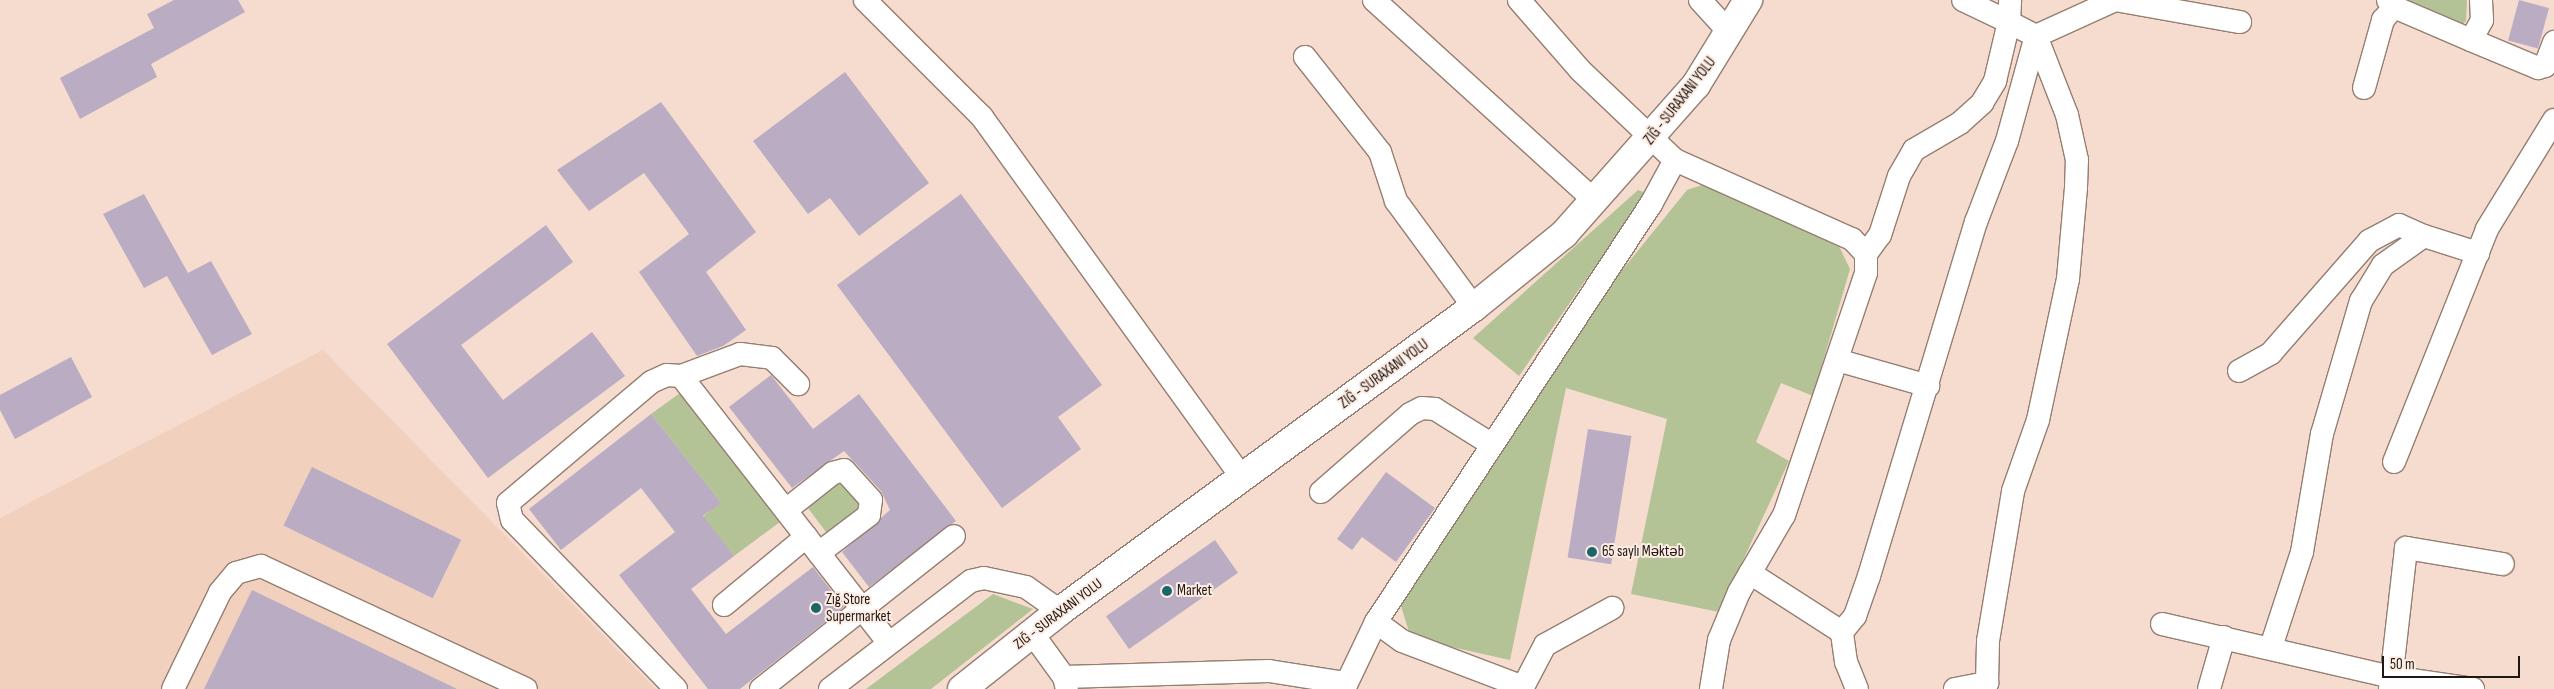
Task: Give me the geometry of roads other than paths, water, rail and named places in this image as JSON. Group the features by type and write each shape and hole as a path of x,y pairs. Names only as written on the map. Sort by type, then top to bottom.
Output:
{"main road":[{"path":"962,689 1060,611 1474,307 1564,234 1651,140 1696,86 1730,33 1748,0"}],"street":[{"path":"865,0 982,117 1242,478"},
{"path":"1374,0 1595,201"},
{"path":"1518,0 1651,140 1675,160 1852,239 1866,254"},
{"path":"1700,0 1730,33"},
{"path":"1954,689 1987,683 1988,641 2013,491 2038,420 2068,279 2077,160 2068,115 2036,36 1963,0"},
{"path":"1711,689 1719,640 1750,573 1784,515 1866,273 1866,254 1880,235 1898,176 1914,150 1960,123 1982,102 1996,81 2009,22 2010,0"},
{"path":"2036,36 2115,0 2240,22"},
{"path":"2471,40 2482,20 2481,0"},
{"path":"2364,88 2383,20 2391,4 2538,68 2545,66 2554,42"},
{"path":"1857,689 1846,662 1842,632 1854,616 1869,576 1928,386 1976,222 2007,141 2036,36"},
{"path":"1306,57 1380,152 1396,200 1474,307"},
{"path":"2394,462 2478,253 2554,120"},
{"path":"1032,633 1065,683 1269,671 1345,686 1376,622 1675,160"},
{"path":"2239,371 2271,353 2369,241 2398,225 2424,236 2478,253"},
{"path":"2271,647 2302,552 2322,434 2361,301 2383,265 2424,236"},
{"path":"676,689 512,520 508,503 651,382 667,375 681,376 740,354 772,358 798,384"},
{"path":"1837,360 1928,386"},
{"path":"681,376 888,642"},
{"path":"1321,492 1422,408 1435,408 1491,444"},
{"path":"724,605 812,545 869,515 871,500 844,470 833,473 786,510"},
{"path":"761,689 954,536"},
{"path":"2390,683 2406,548 2503,564"},
{"path":"173,689 220,592 236,573 261,566 526,689"},
{"path":"1750,573 1842,632"},
{"path":"830,689 956,589 984,578 1026,587 1060,611"},
{"path":"1376,622 1402,641 1522,688 1545,644 1612,608"},
{"path":"2162,624 2271,647 2390,683 2473,689"},
{"path":"2209,689 2224,637"}],"place":[{"name":"65 saylı Məktəb","path":"1592,552"},
{"name":"Market","path":"1167,591"},
{"name":"Zığ Store Supermarket","path":"816,608"}]}
